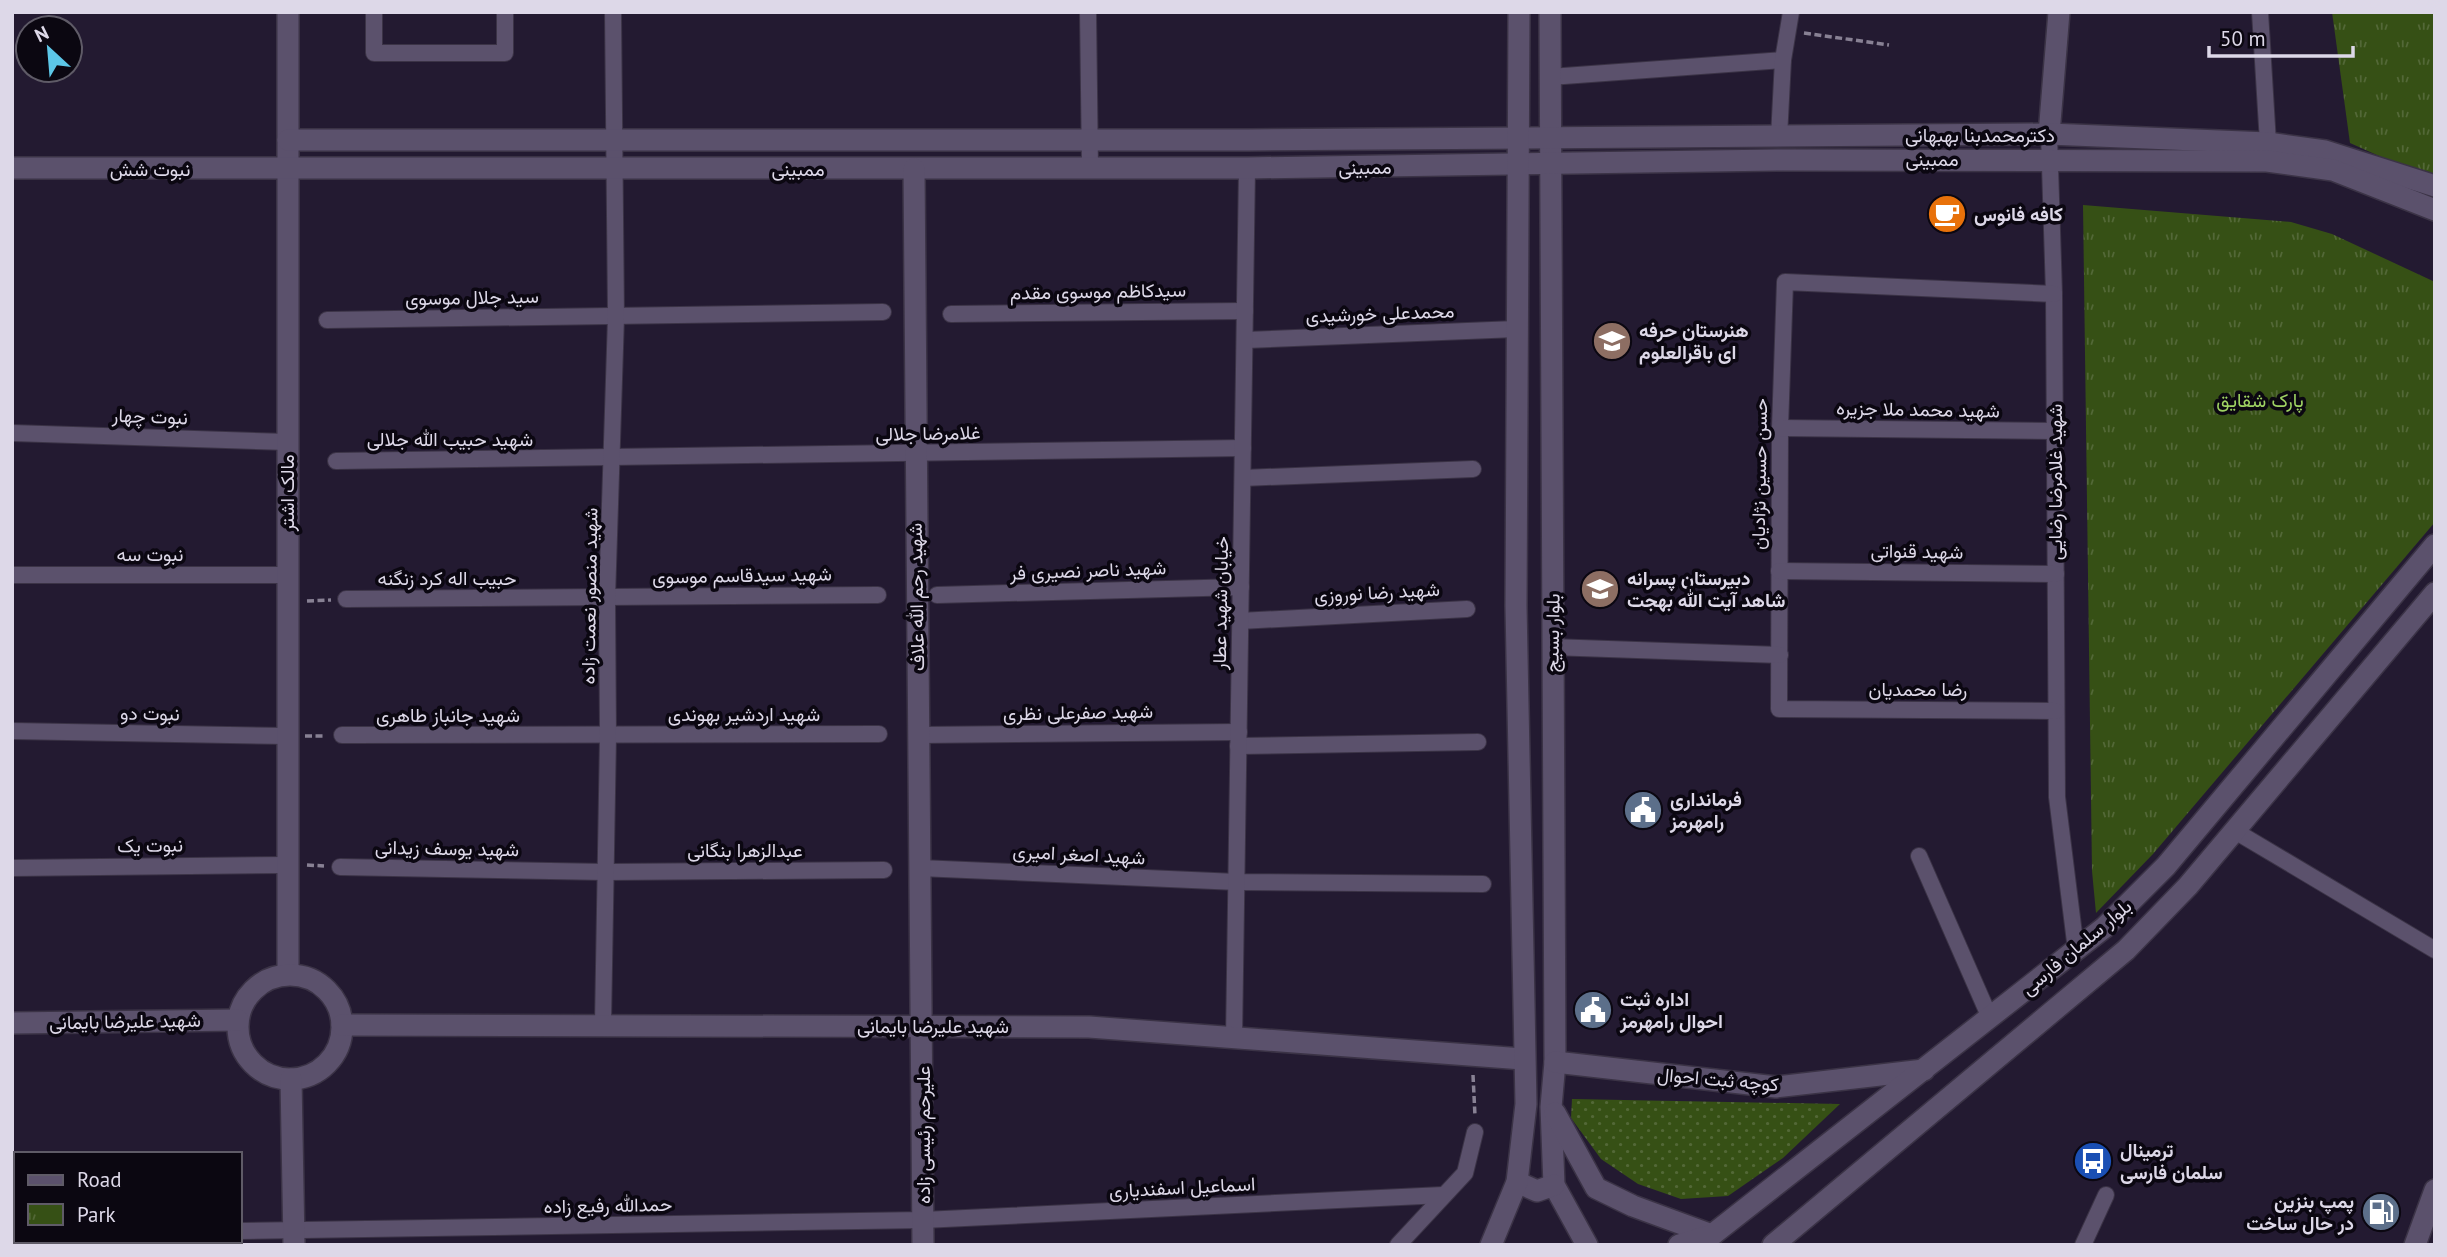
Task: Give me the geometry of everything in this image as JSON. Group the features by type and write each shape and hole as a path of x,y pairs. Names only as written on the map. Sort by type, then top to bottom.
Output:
{"street":[{"name":"مالک اشتر","path":"288,12 288,974"},
{"path":"374,12 374,53 505,53 505,12"},
{"name":"شهید منصور نعمت زاده","path":"603,1024 608,736 607,598 616,317 612,169 613,12"},
{"path":"1088,12 1090,168"},
{"name":"بلوار بسیج","path":"1491,1245 1517,1182 1526,1104 1523,1059 1516,563 1519,12"},
{"name":"بلوار بسیج","path":"1550,12 1555,1062 1551,1107 1554,1185 1587,1245"},
{"path":"1779,137 1783,60 1791,12"},
{"name":"شهید غلامرضا رضایی","path":"2059,12 2049,134 2054,294 2057,797 2076,950"},
{"path":"2260,12 2268,143"},
{"path":"1550,76 1783,60"},
{"name":"دکترمحمدبنا بهبهانی","path":"1518,138 2049,134 2268,143 2325,151 2435,186"},
{"name":"ممبینی","path":"288,140 1518,138"},
{"name":"ممبینی","path":"288,169 1247,168 2050,159 2280,162 2333,170 2435,210"},
{"name":"نبوت شش","path":"12,168 288,169"},
{"name":"خیابان شهید عطار","path":"1234,1039 1247,168"},
{"name":"شهید رحم الله علاف","path":"914,169 922,1026"},
{"name":"حسن حسین نژادیان","path":"1779,709 1780,428 1785,282 2054,294"},
{"name":"سیدکاظم موسوی مقدم","path":"951,314 1245,311"},
{"name":"سید جلال موسوی","path":"327,320 883,312"},
{"name":"محمدعلی خورشیدی","path":"1246,340 1516,329"},
{"name":"شهید محمد ملا جزیره","path":"1780,428 2055,431"},
{"name":"نبوت چهار","path":"12,433 287,442"},
{"name":"غلامرضا جلالی","path":"613,459 1243,448"},
{"name":"شهید حبیب الله جلالی","path":"336,461 613,459"},
{"path":"1242,478 1473,469"},
{"name":"بلوار سلمان فارسی","path":"1679,1245 1712,1235 2105,927 2166,866 2435,545"},
{"path":"1516,563 1553,563"},
{"name":"شهید قنواتی","path":"1779,571 2056,574"},
{"name":"نبوت سه","path":"12,575 287,575"},
{"name":"شهید ناصر نصیری فر","path":"937,595 1241,587"},
{"name":"بلوار سلمان فارسی","path":"1783,1241 2126,950 2188,886 2435,593"},
{"name":"شهید سیدقاسم موسوی","path":"607,598 878,595"},
{"name":"حبیب اله کرد زنگنه","path":"346,599 607,598"},
{"name":"شهید رضا نوروزی","path":"1240,621 1467,608"},
{"path":"1551,647 1780,655"},
{"name":"رضا محمدیان","path":"1779,709 2056,711"},
{"name":"نبوت دو","path":"12,731 288,736"},
{"name":"شهید اردشیر بهوندی","path":"608,736 879,734"},
{"name":"شهید جانباز طاهری","path":"342,735 608,736"},
{"name":"شهید صفرعلی نظری","path":"918,735 1478,742"},
{"path":"2235,831 2435,950"},
{"path":"1919,856 1990,1018"},
{"name":"نبوت یک","path":"12,868 288,865"},
{"name":"شهید یوسف زیدانی","path":"340,867 606,872"},
{"name":"شهید اصغر امیری","path":"920,868 1237,882 1483,884"},
{"name":"عبدالزهرا بنگانی","path":"606,872 884,870"},
{"path":"288,974 304,976 319,983 331,994 339,1009 342,1025 340,1041 333,1056 322,1068 291,1079 273,1076 257,1068 245,1054 239,1038 238,1020 243,1002 254,988 270,979 288,974"},
{"name":"شهید علیرضا بایمانی","path":"12,1023 238,1020"},
{"name":"شهید علیرضا بایمانی","path":"342,1025 1089,1027 1523,1059"},
{"name":"علیرحم رئیسی زاده","path":"922,1026 923,1245"},
{"name":"کوچه ثبت احوال","path":"1555,1062 1776,1087 1924,1070"},
{"path":"291,1079 294,1238"},
{"path":"1551,1107 1595,1188 1633,1206 1712,1235"},
{"path":"1398,1245 1465,1173 1475,1132"},
{"path":"1517,1182 1537,1191 1554,1185"},
{"path":"2415,1245 2435,1190"},
{"name":"اسماعیل اسفندیاری","path":"923,1220 1443,1195"},
{"path":"2083,1245 2106,1195"},
{"name":"حمدالله رفیع زاده","path":"242,1231 294,1238 923,1220"}],"path":[{"path":"1788,30 1889,45"},
{"path":"288,601 346,599"},
{"path":"288,736 342,735"},
{"path":"288,865 340,867"},
{"path":"1473,1055 1475,1132"}],"green space":[{"path":"2332,12 2435,12 2435,181 2350,143"},
{"name":"پارک شقایق","path":"2083,205 2291,222 2332,234 2435,282 2435,522 2153,854 2096,913 2092,871"},
{"path":"1572,1099 1840,1104 1783,1158 1728,1196 1681,1199 1638,1184 1601,1159 1571,1118"}],"place":[{"name":"کافه فانوس","path":"1947,214"},
{"name":"هنرستان حرفه ای باقرالعلوم","path":"1612,341"},
{"name":"دبیرستان پسرانه شاهد آیت الله بهجت","path":"1600,589"},
{"name":"فرمانداری رامهرمز","path":"1643,810"},
{"name":"اداره ثبت احوال رامهرمز","path":"1593,1010"},
{"name":"ترمینال سلمان فارسی","path":"2093,1161"},
{"name":"پمپ بنزین در حال ساخت","path":"2381,1212"}]}
